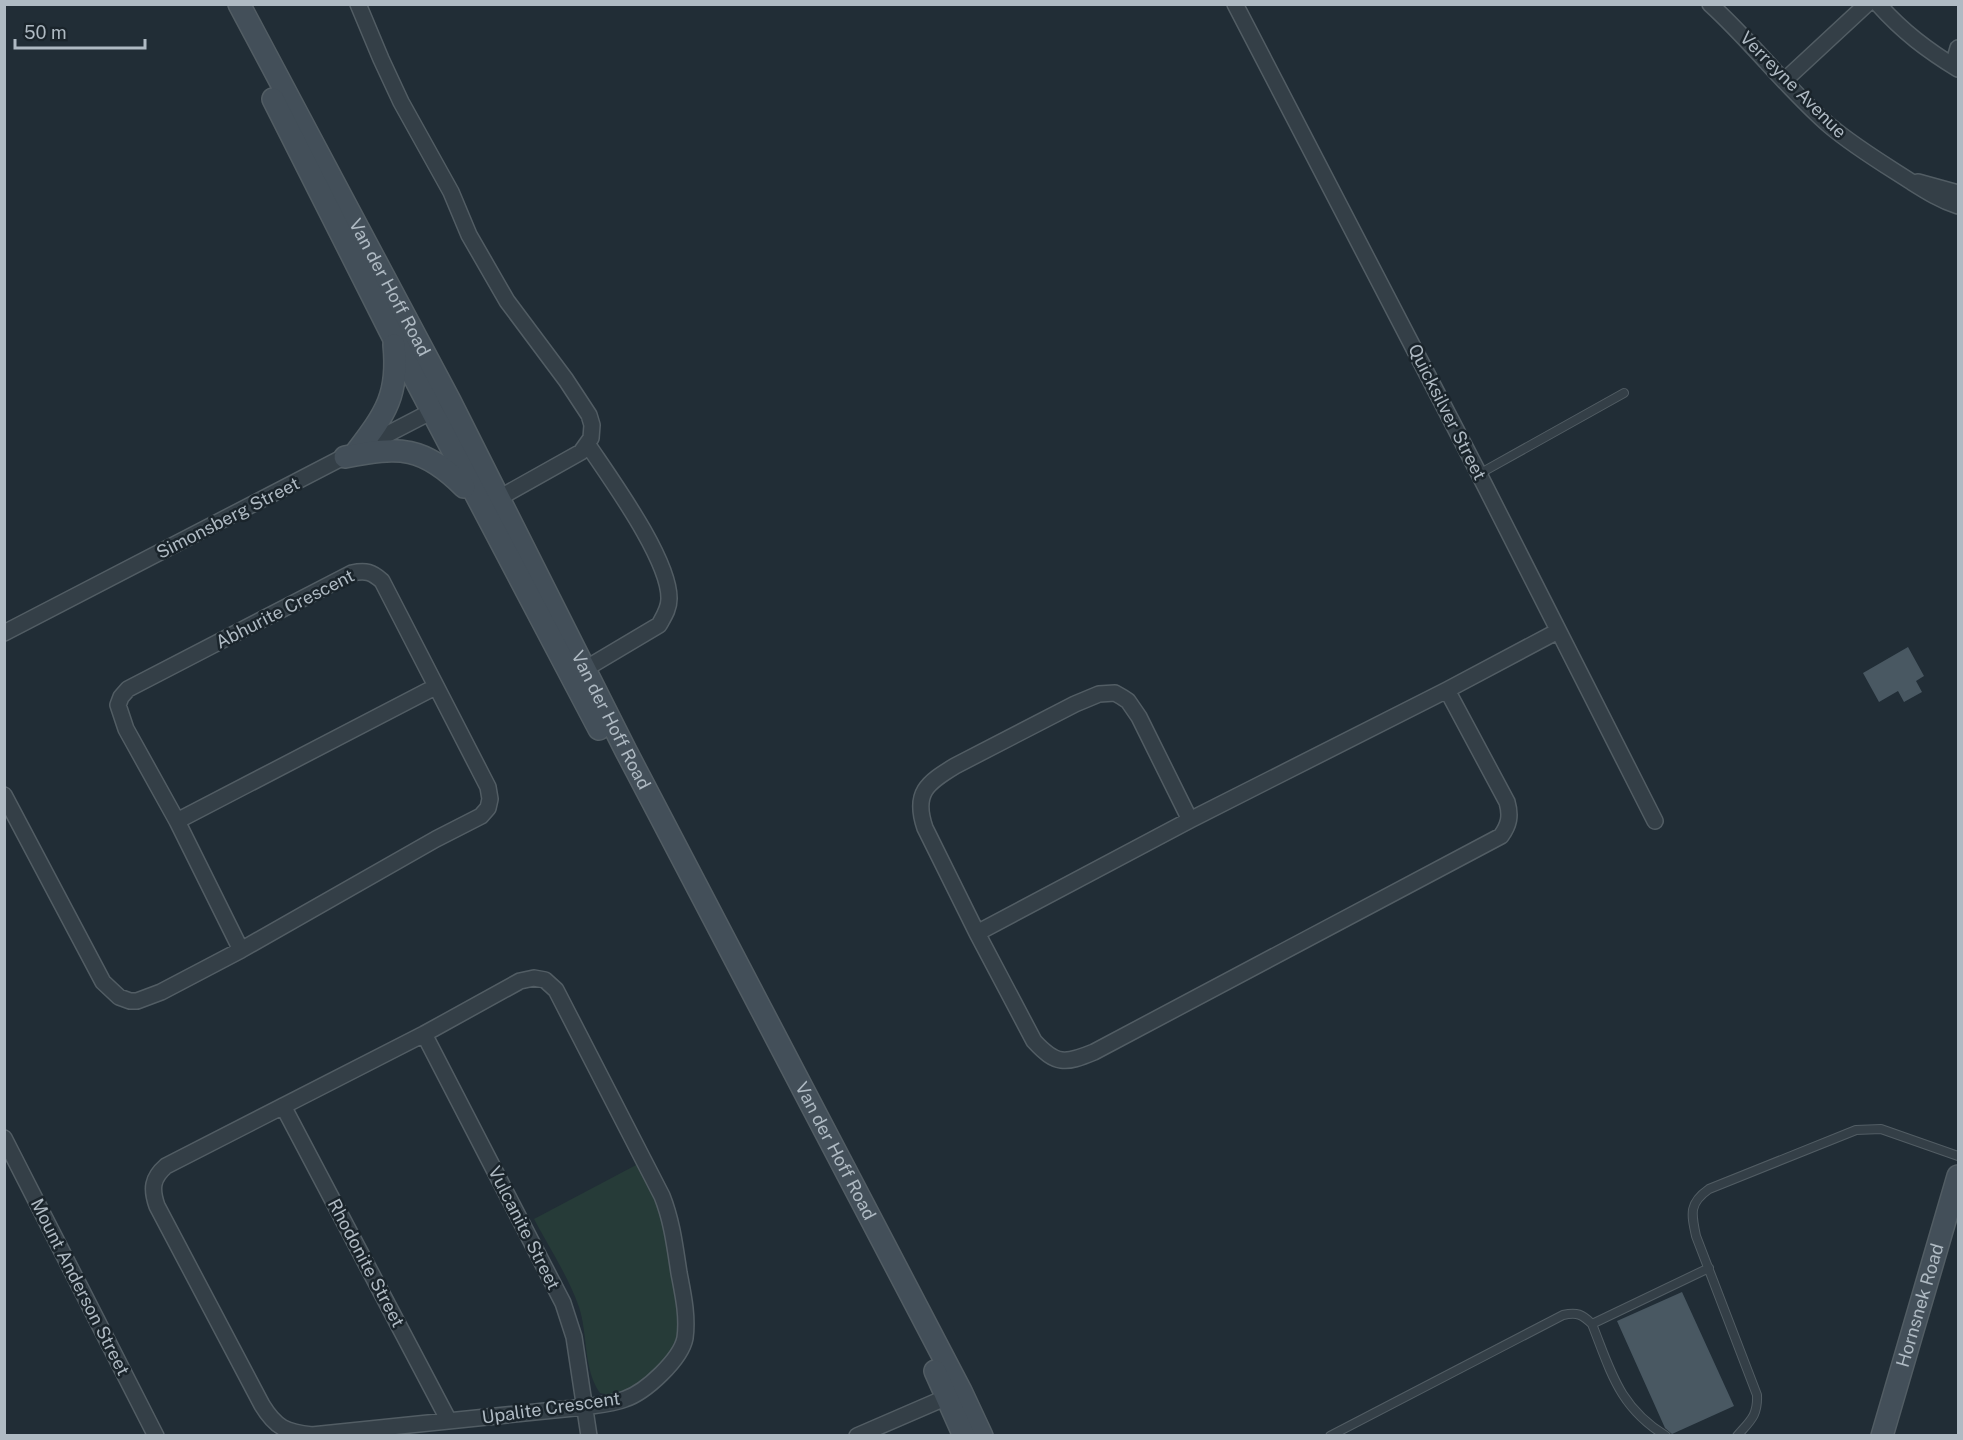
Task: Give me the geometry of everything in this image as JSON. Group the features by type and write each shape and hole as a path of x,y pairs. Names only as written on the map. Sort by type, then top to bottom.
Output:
{"main road":[{"name":"Van der Hoff Road","path":"226,4 477,500 614,757 641,802 900,1300 982,1436"},
{"name":"Van der Hoff Road","path":"239,4 450,401 954,1393 964,1436"},
{"path":"351,454 379,422 390,400 396,377 393,337"},
{"path":"351,454 381,450 422,455 438,463 477,500"},
{"name":"Hornsnek Road","path":"1882,1436 1959,1176"}],"street":[{"path":"358,4 396,91 442,175 469,235 507,301 566,380 588,415 593,432 588,445 581,452 499,498"},
{"name":"Quicksilver Street","path":"1235,4 1479,474 1655,821"},
{"name":"Verreyne Avenue","path":"1710,4 1736,27 1828,124 1857,147 1910,181 1943,201 1959,206"},
{"path":"1785,80 1868,4"},
{"path":"1878,4 1910,37 1956,68 1959,48"},
{"name":"Verreyne Avenue","path":"1910,181 1959,193"},
{"name":"Simonsberg Street","path":"4,633 450,401"},
{"path":"585,669 659,625 666,612 669,598 665,579 650,543 627,503 588,445"},
{"name":"Abhurite Crescent","path":"4,795 103,982 119,997 137,1001 241,950 436,839 481,816 488,808 490,799 488,787 382,581 374,573 362,570 352,573 128,689 118,705 123,721 177,821 241,950"},
{"path":"4,641 26,621"},
{"path":"977,933 1190,820 1447,690 1558,630"},
{"path":"177,821 435,687"},
{"path":"1190,820 1139,717 1128,701 1114,693 1099,694 1075,704 965,761 941,775 924,789 920,814 933,845 1034,1041 1046,1055 1076,1060 1094,1052 1500,836 1509,820 1507,802 1447,690"},
{"name":"Upalite Crescent","path":"534,978 551,984 662,1196 669,1214 685,1310 685,1340 676,1359 642,1390 625,1399 584,1407 449,1421 312,1435 294,1433 282,1428 262,1405 154,1197 156,1176 166,1166 423,1034 520,981 534,978"},
{"name":"Vulcanite Street","path":"423,1034 563,1303 572,1329 590,1436"},
{"name":"Rhodonite Street","path":"283,1106 449,1421"},
{"name":"Mount Anderson Street","path":"6,1143 156,1436"},
{"path":"857,1436 954,1393"}],"lane":[{"path":"1479,474 1624,393"},
{"path":"1737,1436 1755,1416 1758,1407 1757,1395 1692,1220 1692,1206 1700,1195 1709,1189 1856,1130 1868,1128 1881,1129 1959,1156"},
{"path":"1592,1324 1709,1268"},
{"path":"1330,1436 1563,1315 1576,1312 1592,1324 1617,1387 1625,1400 1649,1425 1666,1436"}],"green space":[{"path":"638,1164 659,1200 677,1283 680,1328 676,1348 649,1377 630,1391 615,1396 600,1393 595,1384 588,1362 582,1317 575,1295 534,1219"}],"building":[{"path":"1908,647 1924,676 1916,681 1922,692 1904,702 1898,691 1879,702 1863,673"},
{"path":"1682,1292 1734,1406 1672,1434 1665,1428 1617,1321"}]}
